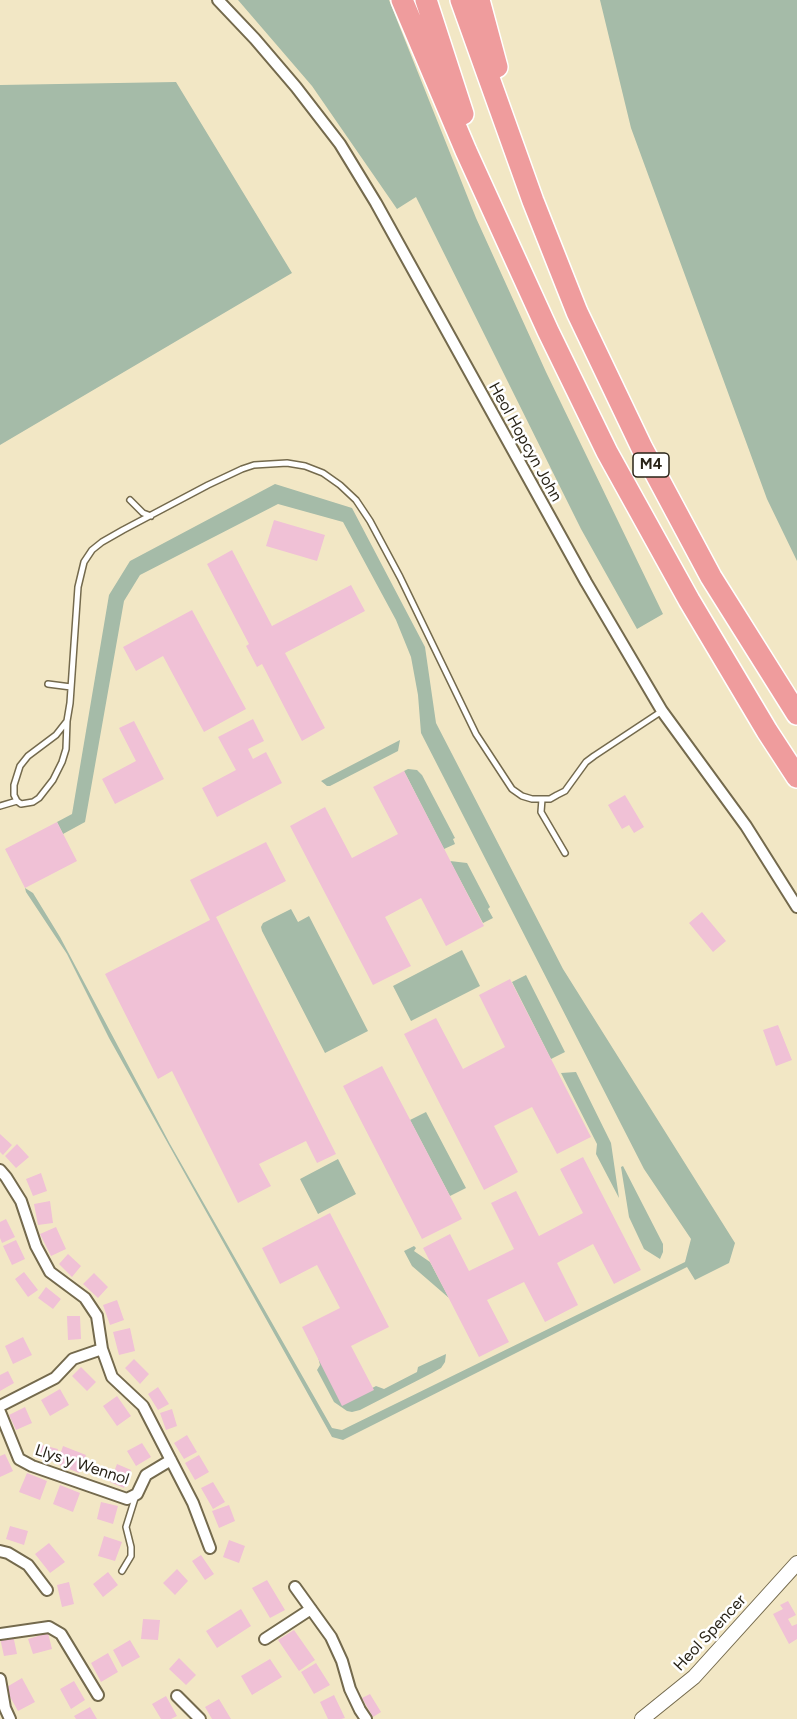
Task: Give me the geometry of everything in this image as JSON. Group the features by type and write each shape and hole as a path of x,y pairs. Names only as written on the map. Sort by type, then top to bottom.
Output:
{"highway":[{"path":"402,0 461,141 530,291"},
{"name":"M4","path":"426,0 480,168 530,291 613,462 689,600 797,777"},
{"name":"M4","path":"461,0 533,201 577,312 642,448 711,577 797,714"},
{"path":"479,0 533,201"}],"street":[{"name":"Heol Hopcyn John","path":"218,0 296,87 340,144 370,193 580,572 662,711 746,826 797,907"},
{"path":"0,1170 21,1201 36,1246 50,1272 85,1298 98,1316 102,1349 112,1377 143,1406 193,1503 210,1548"},
{"path":"0,1406 55,1378 73,1359 102,1349"},
{"name":"Llys y Wennol","path":"0,1412 19,1459 32,1466 127,1500 137,1494 146,1475 171,1460"},
{"path":"0,1551 28,1565 47,1590"},
{"name":"Heol Spencer","path":"642,1719 694,1677 797,1563"},
{"path":"295,1587 331,1637 342,1661 350,1689 366,1719"},
{"path":"265,1639 311,1609"},
{"path":"0,1634 49,1627 61,1634 98,1695"},
{"path":"0,1680 5,1708 10,1719"},
{"path":"177,1696 200,1719"}],"lane":[{"path":"67,721 57,735 28,756 20,766 14,785 14,795 16,801 21,804 33,802 39,798 53,780 66,749 78,587 84,562 92,550 102,542 208,485 254,465 286,463 305,466 323,473 356,500 400,577 476,734 504,779 522,796 532,800 549,799 565,791 586,762 662,711"},
{"path":"129,500 143,513 151,516"},
{"path":"48,684 71,687"},
{"path":"542,799 541,812 565,853"},
{"path":"0,806 16,801"},
{"path":"122,1571 131,1556 126,1527 137,1494"}],"green space":[{"path":"238,0 389,0 476,218 546,372 663,614 637,629 581,529 416,197 397,209 312,86"},
{"path":"600,0 797,0 797,561 767,499 631,128"},
{"path":"176,82 292,273 0,445 0,85"},
{"path":"275,484 352,508 425,647 436,723 563,969 735,1243 729,1263 695,1280 687,1267 343,1440 332,1437 109,1038 67,954 25,888 33,893 60,937 170,1144 332,1428 342,1430 685,1262 691,1239 644,1169 421,733 418,695 411,657 396,620 343,522 278,504 140,575 124,601 85,822 63,834 57,822 72,814 109,595 130,561"},
{"path":"400,740 398,751 330,786 321,781"},
{"path":"417,770 422,775 455,838 453,839 455,844 444,849 404,771"},
{"path":"450,861 467,863 490,907 488,909 493,918 483,923"},
{"path":"291,909 298,922 309,916 368,1031 325,1053 261,927 263,923"},
{"path":"462,950 480,986 411,1021 393,986"},
{"path":"526,975 565,1052 551,1059 512,982"},
{"path":"576,1072 611,1143 619,1198 596,1154 597,1144 561,1073"},
{"path":"426,1112 466,1188 450,1196 410,1120"},
{"path":"338,1159 356,1194 318,1214 300,1179"},
{"path":"623,1166 663,1244 660,1259 644,1249 629,1217 621,1167"},
{"path":"414,1246 416,1248 414,1251 430,1262 449,1298 412,1266 404,1251"},
{"path":"315,1344 345,1403 376,1386 384,1389 417,1372 418,1367 446,1354 441,1368 352,1412 334,1402 317,1370 320,1365"}],"building":[{"path":"274,520 325,535 317,561 266,546"},
{"path":"232,550 272,626 351,585 365,611 285,653 325,728 302,741 262,664 257,667 246,646 249,644 207,564"},
{"path":"192,610 246,709 204,732 163,656 136,671 123,647"},
{"path":"253,719 264,741 248,749 253,759 266,752 282,783 217,817 202,788 236,770 218,737"},
{"path":"134,721 164,779 115,804 102,779 136,761 119,728"},
{"path":"404,771 484,926 446,946 421,898 385,917 411,966 373,985 290,826 325,807 352,858 398,834 373,787"},
{"path":"625,795 644,827 634,833 629,825 622,829 608,805"},
{"path":"57,822 77,861 25,888 5,849"},
{"path":"266,842 286,881 216,917 336,1154 317,1163 306,1141 259,1164 271,1186 238,1203 172,1071 158,1079 105,974 210,920 190,880"},
{"path":"702,912 726,941 713,952 689,923"},
{"path":"510,979 591,1137 557,1154 532,1107 494,1126 518,1172 484,1190 404,1034 436,1018 463,1069 505,1047 479,995"},
{"path":"778,1025 792,1060 776,1066 763,1030"},
{"path":"382,1066 462,1219 422,1239 343,1086"},
{"path":"0,1134 12,1145 3,1155 0,1152"},
{"path":"17,1144 29,1157 16,1168 5,1156"},
{"path":"583,1157 641,1270 614,1284 593,1244 557,1263 578,1305 545,1322 524,1282 487,1300 509,1342 479,1357 423,1248 450,1234 469,1271 514,1249 491,1203 516,1191 539,1236 583,1213 560,1169"},
{"path":"41,1173 47,1191 33,1196 26,1179"},
{"path":"50,1201 53,1223 38,1225 34,1204"},
{"path":"330,1213 389,1327 351,1346 374,1390 342,1406 302,1327 340,1308 317,1265 280,1284 262,1248"},
{"path":"6,1219 15,1237 2,1243 0,1222"},
{"path":"56,1227 66,1249 51,1256 40,1234"},
{"path":"16,1240 25,1259 12,1265 3,1246"},
{"path":"68,1254 81,1266 72,1277 59,1264"},
{"path":"24,1272 38,1290 28,1297 15,1279"},
{"path":"94,1273 108,1287 98,1298 83,1284"},
{"path":"46,1287 61,1299 53,1309 38,1298"},
{"path":"117,1300 124,1320 110,1325 103,1305"},
{"path":"67,1316 80,1316 81,1339 68,1340"},
{"path":"130,1328 135,1351 119,1355 113,1332"},
{"path":"23,1337 32,1355 13,1364 5,1346"},
{"path":"134,1359 149,1374 140,1384 125,1368"},
{"path":"81,1367 96,1382 87,1391 72,1376"},
{"path":"8,1371 14,1383 0,1391 0,1375"},
{"path":"158,1387 169,1404 158,1410 148,1394"},
{"path":"60,1389 69,1405 50,1416 41,1400"},
{"path":"117,1396 131,1416 117,1426 103,1406"},
{"path":"25,1407 32,1423 16,1430 9,1415"},
{"path":"172,1409 177,1426 166,1430 160,1413"},
{"path":"187,1435 197,1452 184,1459 174,1443"},
{"path":"142,1443 151,1457 136,1466 127,1451"},
{"path":"38,1444 58,1449 54,1462 35,1457"},
{"path":"63,1446 86,1455 79,1473 57,1464"},
{"path":"5,1454 13,1471 0,1477 0,1456"},
{"path":"199,1455 209,1472 195,1480 185,1463"},
{"path":"117,1464 131,1470 124,1488 110,1482"},
{"path":"27,1473 47,1481 40,1500 19,1492"},
{"path":"213,1482 225,1502 213,1509 201,1488"},
{"path":"60,1485 80,1493 73,1512 53,1504"},
{"path":"101,1502 118,1506 113,1524 97,1519"},
{"path":"229,1505 235,1521 219,1528 212,1511"},
{"path":"10,1526 28,1531 24,1545 6,1539"},
{"path":"104,1536 122,1542 115,1561 98,1556"},
{"path":"229,1540 245,1546 239,1563 223,1557"},
{"path":"49,1543 65,1562 50,1573 35,1554"},
{"path":"201,1555 214,1574 205,1580 192,1561"},
{"path":"177,1569 188,1581 175,1595 163,1583"},
{"path":"108,1572 118,1585 103,1597 93,1584"},
{"path":"267,1580 285,1610 270,1618 252,1588"},
{"path":"69,1582 74,1604 62,1607 57,1585"},
{"path":"788,1601 796,1615 788,1619 792,1626 797,1624 797,1639 789,1644 773,1614 783,1609 780,1605"},
{"path":"241,1609 251,1626 217,1648 206,1631"},
{"path":"143,1619 160,1620 158,1640 141,1639"},
{"path":"294,1630 315,1660 299,1671 278,1640"},
{"path":"48,1633 52,1649 33,1654 28,1639"},
{"path":"13,1635 17,1654 4,1656 0,1638"},
{"path":"130,1640 140,1657 122,1667 113,1650"},
{"path":"108,1653 118,1672 101,1682 91,1663"},
{"path":"179,1658 196,1675 186,1685 169,1669"},
{"path":"270,1659 282,1677 252,1695 241,1676"},
{"path":"316,1663 330,1685 314,1694 301,1672"},
{"path":"22,1678 35,1702 18,1711 5,1688"},
{"path":"74,1681 85,1700 71,1709 60,1689"},
{"path":"370,1694 381,1712 373,1717 362,1698"},
{"path":"334,1695 345,1718 328,1719 320,1702"},
{"path":"166,1696 177,1716 171,1719 161,1719 152,1704"},
{"path":"219,1699 231,1719 212,1719 205,1707"},
{"path":"90,1707 97,1719 76,1719 74,1716"}]}
